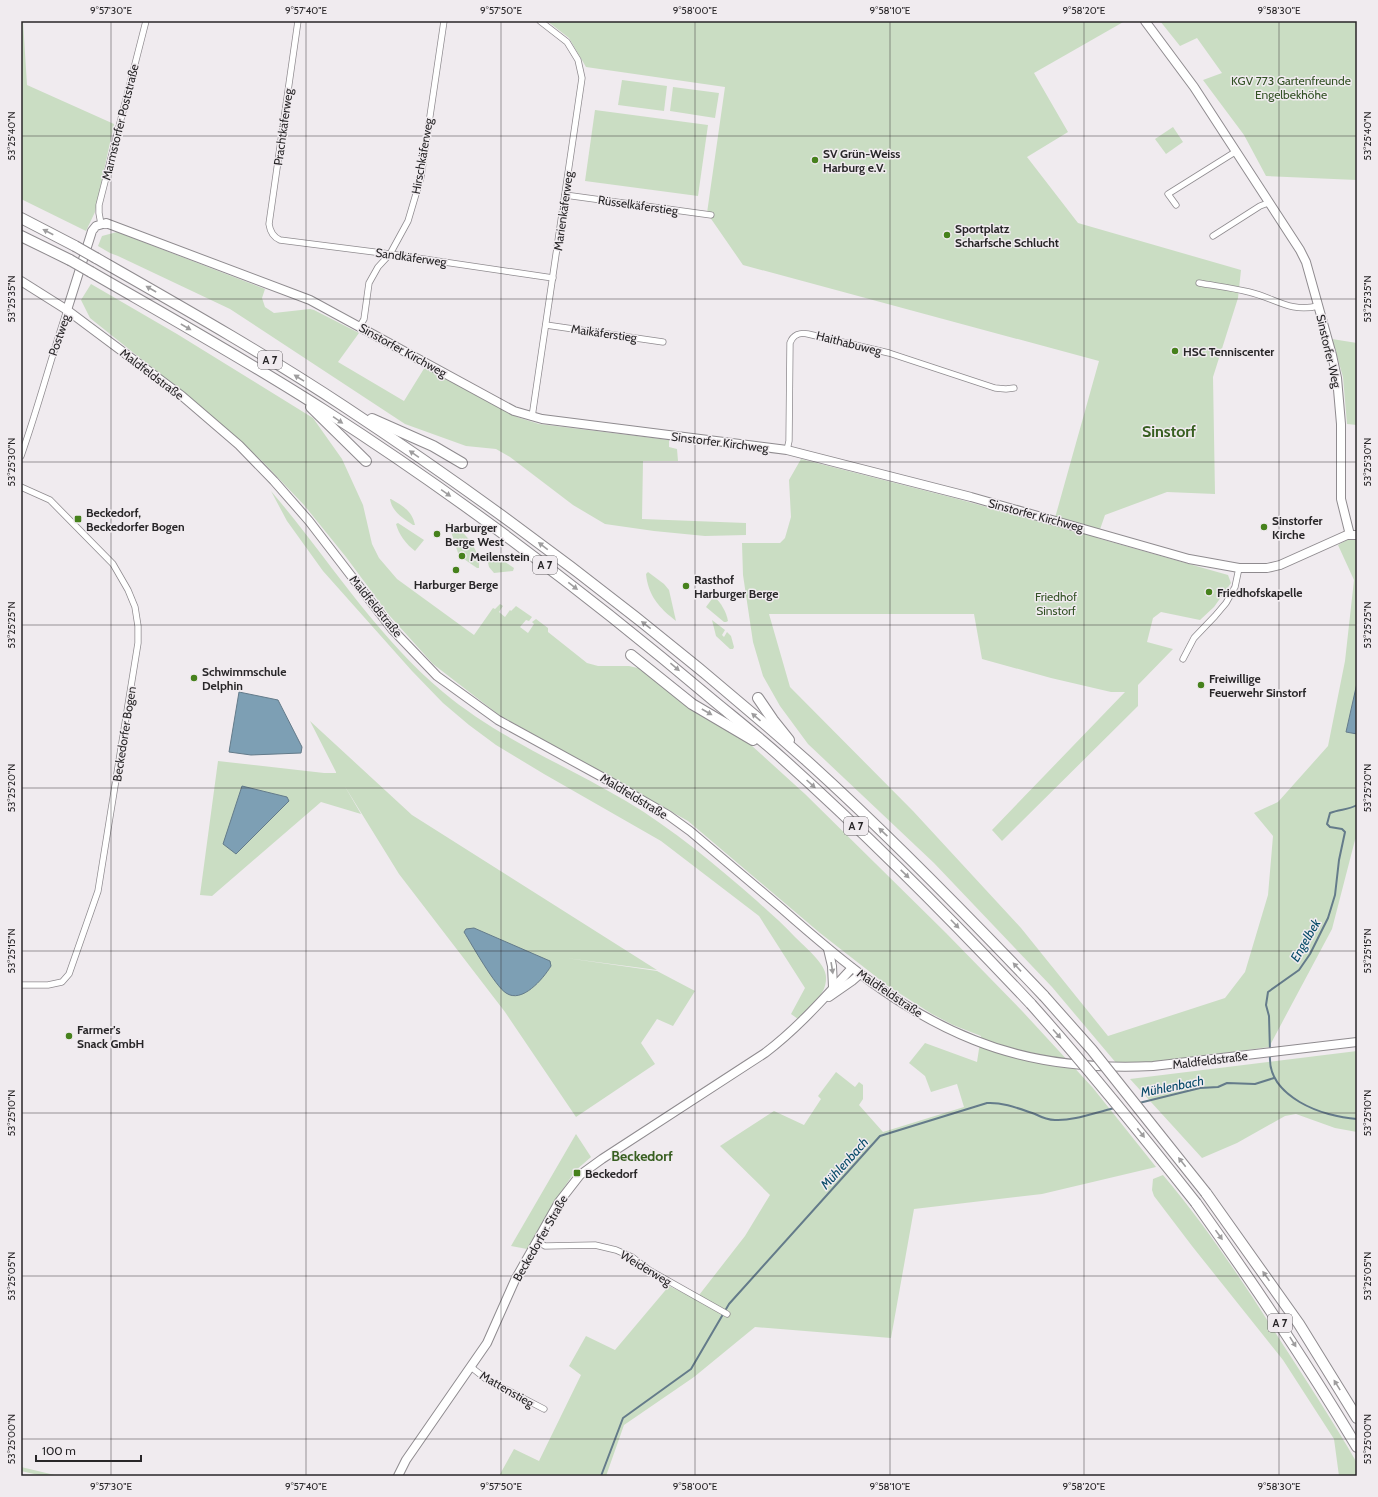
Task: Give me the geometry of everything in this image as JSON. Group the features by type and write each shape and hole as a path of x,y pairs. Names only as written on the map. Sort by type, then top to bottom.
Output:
{"highway":[{"name":"A 7","path":"21,218 75,246 197,315 344,406 491,507 582,574 662,637 807,761 931,878 1044,996 1092,1050 1206,1193 1287,1306 1357,1418"},
{"name":"A 7","path":"21,236 91,272 294,391 338,419 459,502 568,582 644,641 782,758 928,896 1031,1004 1080,1059 1128,1117 1196,1204 1287,1334 1357,1448"},
{"path":"294,391 334,428 366,461"},
{"path":"344,406 398,432 433,446 462,464"},
{"path":"631,655 692,704 782,758"},
{"path":"758,698 773,720 807,761"}],"street":[{"name":"Marmstorfer Poststraße","path":"104,223 99,213 99,205 146,21"},
{"name":"Prachtkäferweg","path":"272,233 269,224 298,21"},
{"name":"Hirschkäferweg","path":"360,326 364,319 369,283 378,267 390,254 408,221 421,177 444,21"},
{"name":"Marienkäferweg","path":"532,417 582,78 578,60 566,42 540,21"},
{"name":"Sinstorfer Weg","path":"1145,21 1194,87 1268,203 1300,250 1306,262 1337,378 1341,424 1341,499 1354,535"},
{"path":"1176,205 1168,194 1235,152"},
{"name":"Rüsselkäferstieg","path":"565,195 711,215"},
{"path":"1213,236 1260,206 1268,203"},
{"name":"Postweg","path":"21,456 34,417 48,366 92,231 96,226 104,223"},
{"name":"Sinstorfer Kirchweg","path":"104,223 310,300 514,411 532,417 606,428 787,450 971,497 1189,559 1239,568 1267,568 1280,565 1354,535"},
{"name":"Sandkäferweg","path":"272,233 280,240 390,254 553,278"},
{"name":"Maldfeldstraße","path":"21,281 67,310 182,396 239,445 274,481 309,521 392,629 437,676 498,720 668,815 696,836 852,968 904,1004 949,1030 996,1048 1040,1059 1083,1065 1125,1067 1153,1066 1357,1042"},
{"path":"1199,283 1250,292 1294,308 1309,309 1318,306"},
{"name":"Maikäferstieg","path":"546,325 663,342"},
{"name":"Haithabuweg","path":"787,450 789,440 790,343 793,337 800,333 878,350 995,388 1014,388"},
{"name":"Beckedorfer Bogen","path":"21,487 50,500 113,564 128,590 135,607 138,626 138,643 98,892 69,974 62,982 48,985 21,985"},
{"path":"1183,659 1194,638 1226,603 1235,587 1239,568"},
{"path":"828,949 832,966 833,988"},
{"name":"Beckedorfer Straße","path":"398,1476 406,1460 487,1343 515,1280 558,1202 580,1175 783,1040 852,968"},
{"name":"Beckedorfer Straße","path":"822,1001 860,974"},
{"name":"Weiderweg","path":"537,1241 545,1246 591,1244 606,1246 632,1257 649,1270 727,1314"},
{"name":"Mattenstieg","path":"471,1367 486,1379 544,1409"}],"green space":[{"path":"21,21 23,21 27,85 114,124 95,212 86,231 21,199"},
{"name":"Friedhof Sinstorf","path":"547,21 1125,21 1034,73 1068,132 1027,157 1078,223 1241,270 1238,298 1213,377 1215,494 1167,492 1105,515 1097,538 1228,575 1231,583 1214,607 1200,620 1161,612 1153,618 1147,642 1173,649 1138,685 1138,706 1002,841 992,830 1125,692 1111,692 1051,678 982,659 974,614 769,614 790,687 913,811 1021,928 1108,1036 1225,998 1245,972 1268,895 1273,836 1254,813 1278,802 1328,746 1345,661 1354,580 1338,545 1352,537 1357,538 1357,683 1346,732 1357,734 1357,837 1332,929 1269,1047 1142,1064 1117,1064 1052,987 934,863 808,744 780,706 763,676 753,642 743,575 742,543 780,543 785,538 791,517 789,480 801,459 1053,525 1099,361 743,265 707,213 725,87 586,67 569,38"},
{"name":"KGV 773 Gartenfreunde Engelbekhöhe","path":"1160,21 1357,21 1357,180 1266,176 1244,135 1203,80 1222,73 1197,38 1180,46"},
{"path":"622,80 667,86 664,111 618,105"},
{"path":"673,87 719,93 715,118 670,111"},
{"path":"595,110 708,125 698,196 585,181"},
{"path":"1173,127 1183,142 1166,154 1155,139"},
{"path":"117,232 265,289 262,298 265,307 274,313 310,309 359,333 338,362 404,401 425,367 517,417 539,424 669,440 669,447 677,449 678,461 643,461 642,519 746,523 746,535 705,536 605,524 573,505 510,457 496,449 466,446 405,424 230,309 98,246 102,236"},
{"path":"91,284 177,334 313,418 342,459 363,505 372,544 379,558 397,579 474,635 493,608 495,609 500,604 503,606 499,612 505,617 510,610 511,611 516,606 532,617 529,621 526,620 520,627 528,633 534,624 532,622 536,619 548,628 548,632 587,663 598,666 629,666 642,669 688,706 751,745 805,794 946,933 1023,1012 1093,1088 1156,1167 1042,1194 914,1209 891,1338 755,1327 694,1377 624,1425 606,1476 499,1476 514,1449 539,1461 581,1375 569,1366 586,1336 615,1350 669,1286 696,1299 745,1236 770,1195 720,1146 774,1111 804,1125 821,1099 818,1096 836,1072 855,1087 859,1082 863,1085 863,1099 859,1105 883,1132 964,1107 957,1084 931,1092 925,1076 909,1063 925,1043 977,1062 981,1036 953,1025 932,1014 888,986 820,933 688,821 499,715 433,664 389,615 346,557 304,505 262,461 185,394 90,318 81,300"},
{"path":"1332,339 1357,343 1357,425 1347,424 1343,377"},
{"path":"271,491 395,646 418,670 443,692 486,723 509,737 626,801 661,823 710,861 781,923 819,961 825,972 826,983 824,989 812,1005 798,1019 791,1014 805,988 759,916 661,841 496,745 443,703 412,671 323,571 287,521"},
{"path":"390,499 409,512 415,525 405,520 398,514 393,508"},
{"path":"448,522 460,530 470,541 477,554 479,568 461,557 458,553"},
{"path":"398,523 424,540 415,551 401,536 396,524"},
{"path":"490,554 496,556 514,568 513,571 494,573 489,567 487,558"},
{"path":"648,572 664,584 669,590 676,621 664,611 652,595 647,582 646,574"},
{"path":"714,596 723,607 728,621 724,622 706,607"},
{"path":"712,620 725,630 722,635 724,637 727,632 731,636 734,647 733,649 730,649 716,636"},
{"path":"310,721 412,815 657,970 566,958 657,971 695,991 673,1026 657,1019 641,1043 655,1064 576,1117 505,1012 399,874 344,785 361,814 321,802 212,896 200,895 218,761 324,773 336,773"},
{"path":"1357,1051 1357,1132 1335,1128 1296,1114 1285,1116 1237,1143 1202,1158 1130,1079"},
{"path":"576,1134 591,1157 575,1171 527,1249 511,1246"},
{"path":"1163,1175 1194,1214 1253,1297 1357,1463 1357,1476 1339,1476 1334,1439 1283,1360 1154,1196 1152,1190 1153,1179"},
{"path":"21,1467 59,1476 43,1476 21,1471"}],"water":[{"path":"1357,683 1357,734 1346,732"},
{"path":"239,692 278,700 302,747 301,753 251,755 229,752"},
{"path":"242,786 287,797 289,801 236,854 223,844"},
{"path":"474,928 550,961 551,966 532,988 525,993 512,996 501,989 464,932 466,929"}],"waterway":[{"name":"Engelbek","path":"1270,1051 1269,1016 1266,1005 1268,992 1299,970 1310,954 1328,918 1335,895 1339,860 1345,832 1342,829 1330,827 1327,824 1330,813 1357,805"},
{"name":"Engelbek","path":"1270,1055 1271,1070 1287,1093 1314,1109 1329,1114 1357,1119"},
{"name":"Mühlenbach","path":"1139,1103 1200,1088 1218,1087 1227,1083 1255,1084 1274,1078"},
{"name":"Mühlenbach","path":"601,1476 623,1418 691,1369 729,1304 880,1136 987,1103 1011,1106 1055,1120 1078,1118 1115,1108"}],"place":[{"name":"SV Grün-Weiss Harburg e.V.","path":"815,160"},
{"name":"Sportplatz Scharfsche Schlucht","path":"947,235"},
{"name":"HSC Tenniscenter","path":"1175,351"},
{"name":"Beckedorf, Beckedorfer Bogen","path":"78,519"},
{"name":"Sinstorfer Kirche","path":"1264,527"},
{"name":"Harburger Berge West","path":"437,534"},
{"name":"Meilenstein","path":"462,556"},
{"name":"Harburger Berge","path":"456,570"},
{"name":"Rasthof Harburger Berge","path":"686,586"},
{"name":"Friedhofskapelle","path":"1209,592"},
{"name":"Schwimmschule Delphin","path":"194,678"},
{"name":"Freiwillige Feuerwehr Sinstorf","path":"1201,685"},
{"name":"Farmer's Snack GmbH","path":"69,1036"},
{"name":"Beckedorf","path":"577,1173"}],"district":[{"name":"Sinstorf","path":"1169,431"},
{"name":"Beckedorf","path":"642,1156"}]}
